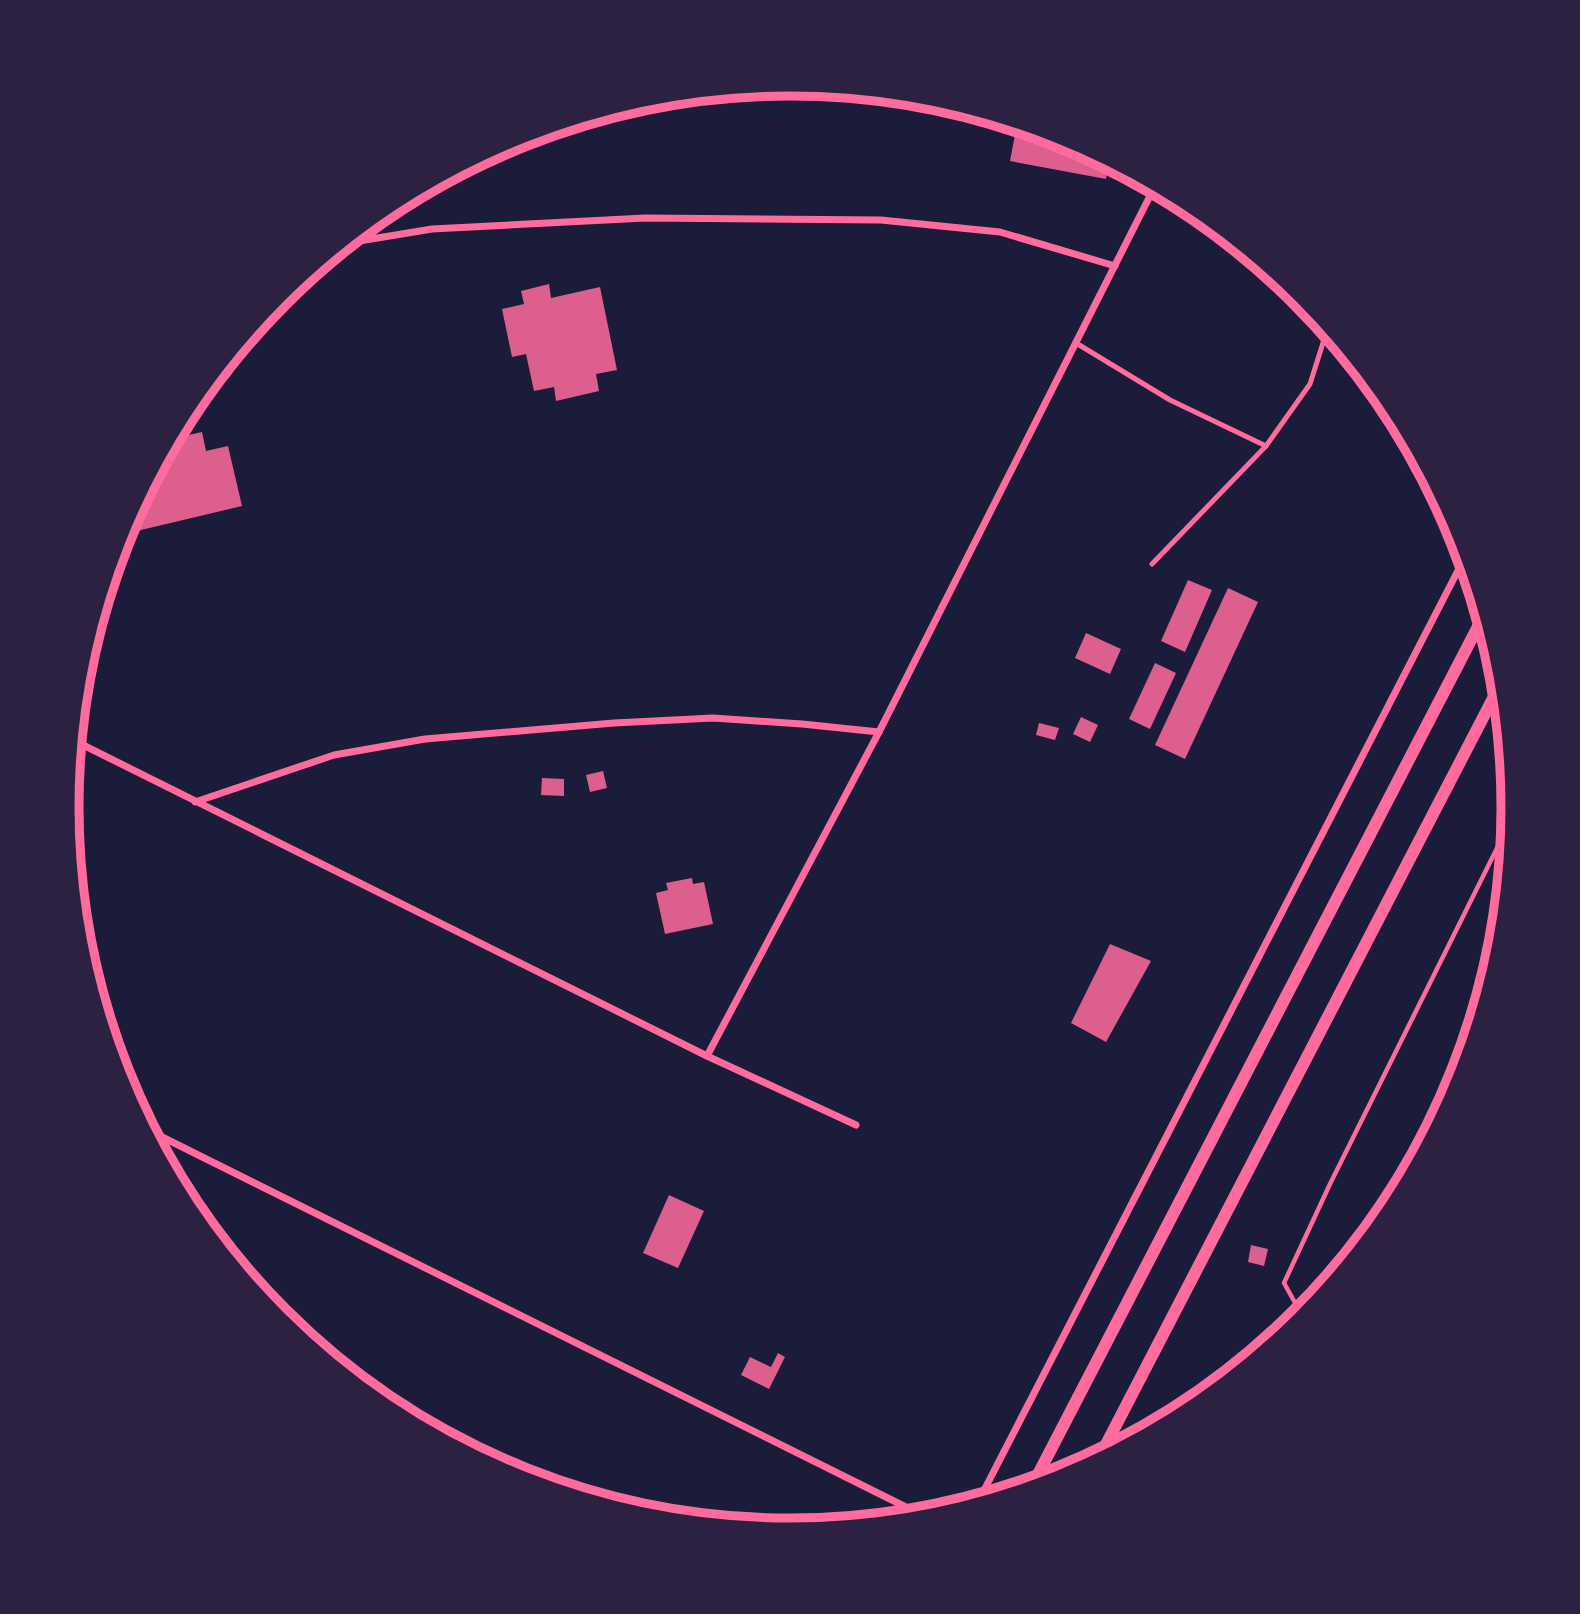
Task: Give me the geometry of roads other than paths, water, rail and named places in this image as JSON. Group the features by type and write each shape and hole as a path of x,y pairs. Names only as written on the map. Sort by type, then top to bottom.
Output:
{"street":[{"path":"707,1056 879,732 1151,194"},
{"path":"360,241 432,229 645,218 881,220 1000,232 1115,265"},
{"path":"984,1491 1460,567"},
{"path":"1039,1473 1478,627"},
{"path":"1106,1444 1493,699"},
{"path":"195,802 334,755 425,739 614,723 713,718 879,732"},
{"path":"82,744 707,1056 856,1125"},
{"path":"159,1136 908,1508"}],"lane":[{"path":"1152,564 1266,446 1310,384 1325,338"},
{"path":"1076,343 1170,400 1266,446"}]}
